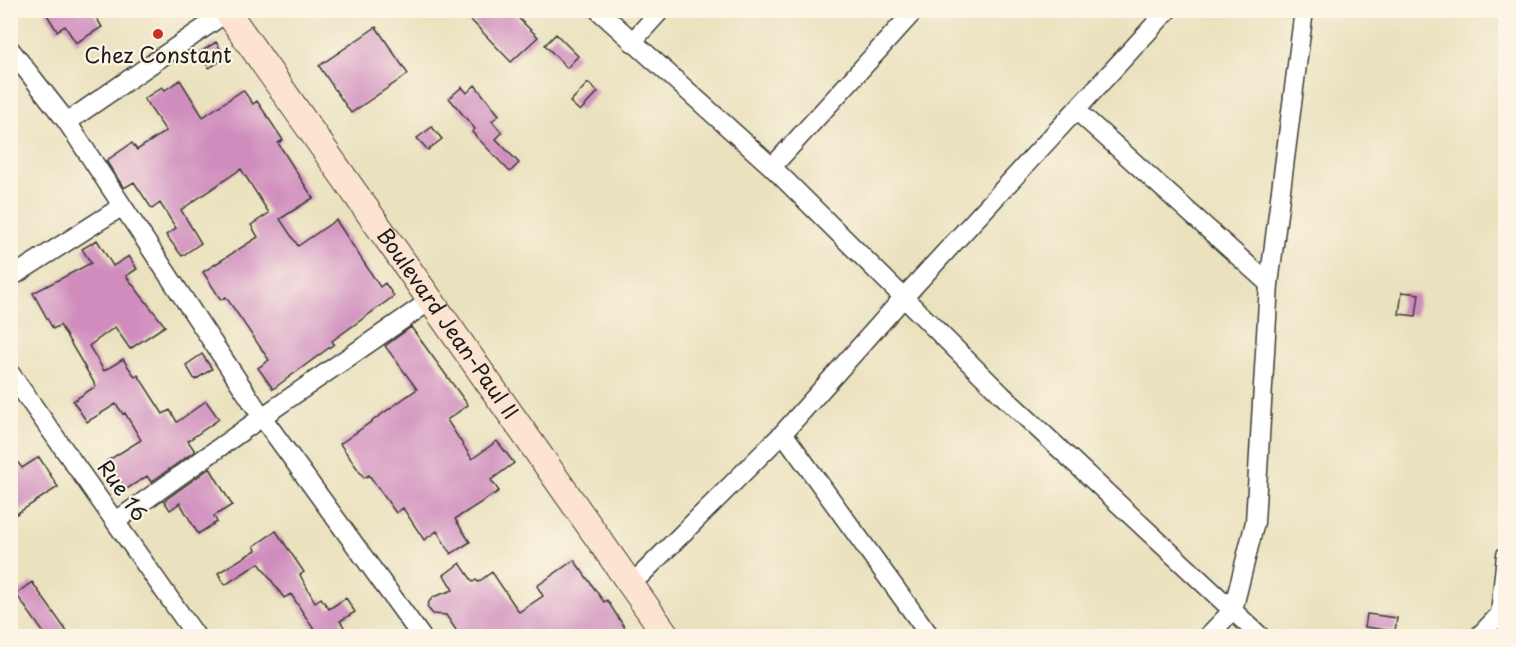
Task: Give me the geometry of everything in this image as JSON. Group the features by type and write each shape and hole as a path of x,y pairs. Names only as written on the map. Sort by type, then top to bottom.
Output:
{"main road":[{"name":"Boulevard Jean-Paul II","path":"233,11 430,300 667,636"},
{"name":"Boulevard Jean-Paul II","path":"233,11 494,368 686,636"}],"street":[{"path":"598,10 772,167 1002,395 1260,636"},
{"path":"632,42 661,10"},
{"path":"772,167 915,10"},
{"path":"642,575 783,433 904,297 1168,10"},
{"path":"1208,636 1233,610 1255,522 1269,284 1304,10"},
{"path":"67,122 233,11"},
{"path":"10,49 67,122 121,207 262,417 421,636"},
{"path":"1076,110 1269,284"},
{"path":"10,278 121,207"},
{"path":"116,521 430,300"},
{"name":"Rue 16","path":"10,373 196,636"},
{"path":"783,433 930,636"},
{"path":"1479,636 1503,611 1506,555"}],"building":[{"path":"44,10 92,10 102,27 76,43 65,26 57,31"},
{"path":"481,10 510,10 538,37 511,62 471,20"},
{"path":"376,27 408,74 351,113 319,66"},
{"path":"556,34 578,56 567,68 545,45"},
{"path":"216,42 226,58 209,68 199,53"},
{"path":"180,80 203,117 243,90 253,104 257,101 283,140 278,143 313,198 280,219 298,246 336,220 380,287 385,283 394,296 332,341 334,344 273,389 258,368 269,360 226,297 221,300 203,272 258,237 251,225 269,213 241,169 181,210 201,243 182,256 166,235 176,228 160,203 152,209 134,182 124,188 106,161 132,143 137,150 166,131 144,99 162,87 165,90"},
{"path":"588,83 598,92 580,111 570,102"},
{"path":"475,85 499,115 492,121 502,133 496,139 519,163 510,172 472,132 475,129 449,98 462,87 467,93"},
{"path":"432,127 442,139 428,150 417,138"},
{"path":"97,240 113,266 129,256 137,269 126,276 165,326 130,349 115,327 89,346 104,371 123,359 135,377 138,375 163,414 170,410 177,422 206,401 219,419 188,441 195,451 151,482 147,476 125,490 107,461 141,440 125,413 123,414 116,404 87,422 73,401 96,386 60,325 53,329 33,293 91,263 82,249"},
{"path":"1402,292 1419,294 1416,316 1399,314"},
{"path":"411,327 468,405 447,420 472,459 497,441 514,463 491,480 499,491 455,519 470,542 451,554 437,531 424,540 403,508 396,513 369,475 364,478 340,444 417,389 385,346"},
{"path":"202,354 212,369 195,380 186,365"},
{"path":"10,452 22,468 39,457 58,487 10,518"},
{"path":"210,468 232,505 214,516 217,522 198,534 180,503 170,510 164,501"},
{"path":"276,531 304,572 300,575 315,602 321,598 329,609 346,598 355,612 340,621 350,636 318,636 291,594 284,598 259,563 225,585 218,573 256,550 254,546"},
{"path":"574,560 604,602 607,600 630,636 460,636 446,615 433,614 427,607 433,597 453,590 444,575 460,563 473,582 476,580 478,582 492,572 519,612 543,596 537,586"},
{"path":"32,582 70,636 46,636 16,594"},
{"path":"1367,614 1397,618 1395,631 1365,627"}],"place":[{"name":"Chez Constant","path":"158,34"}]}
